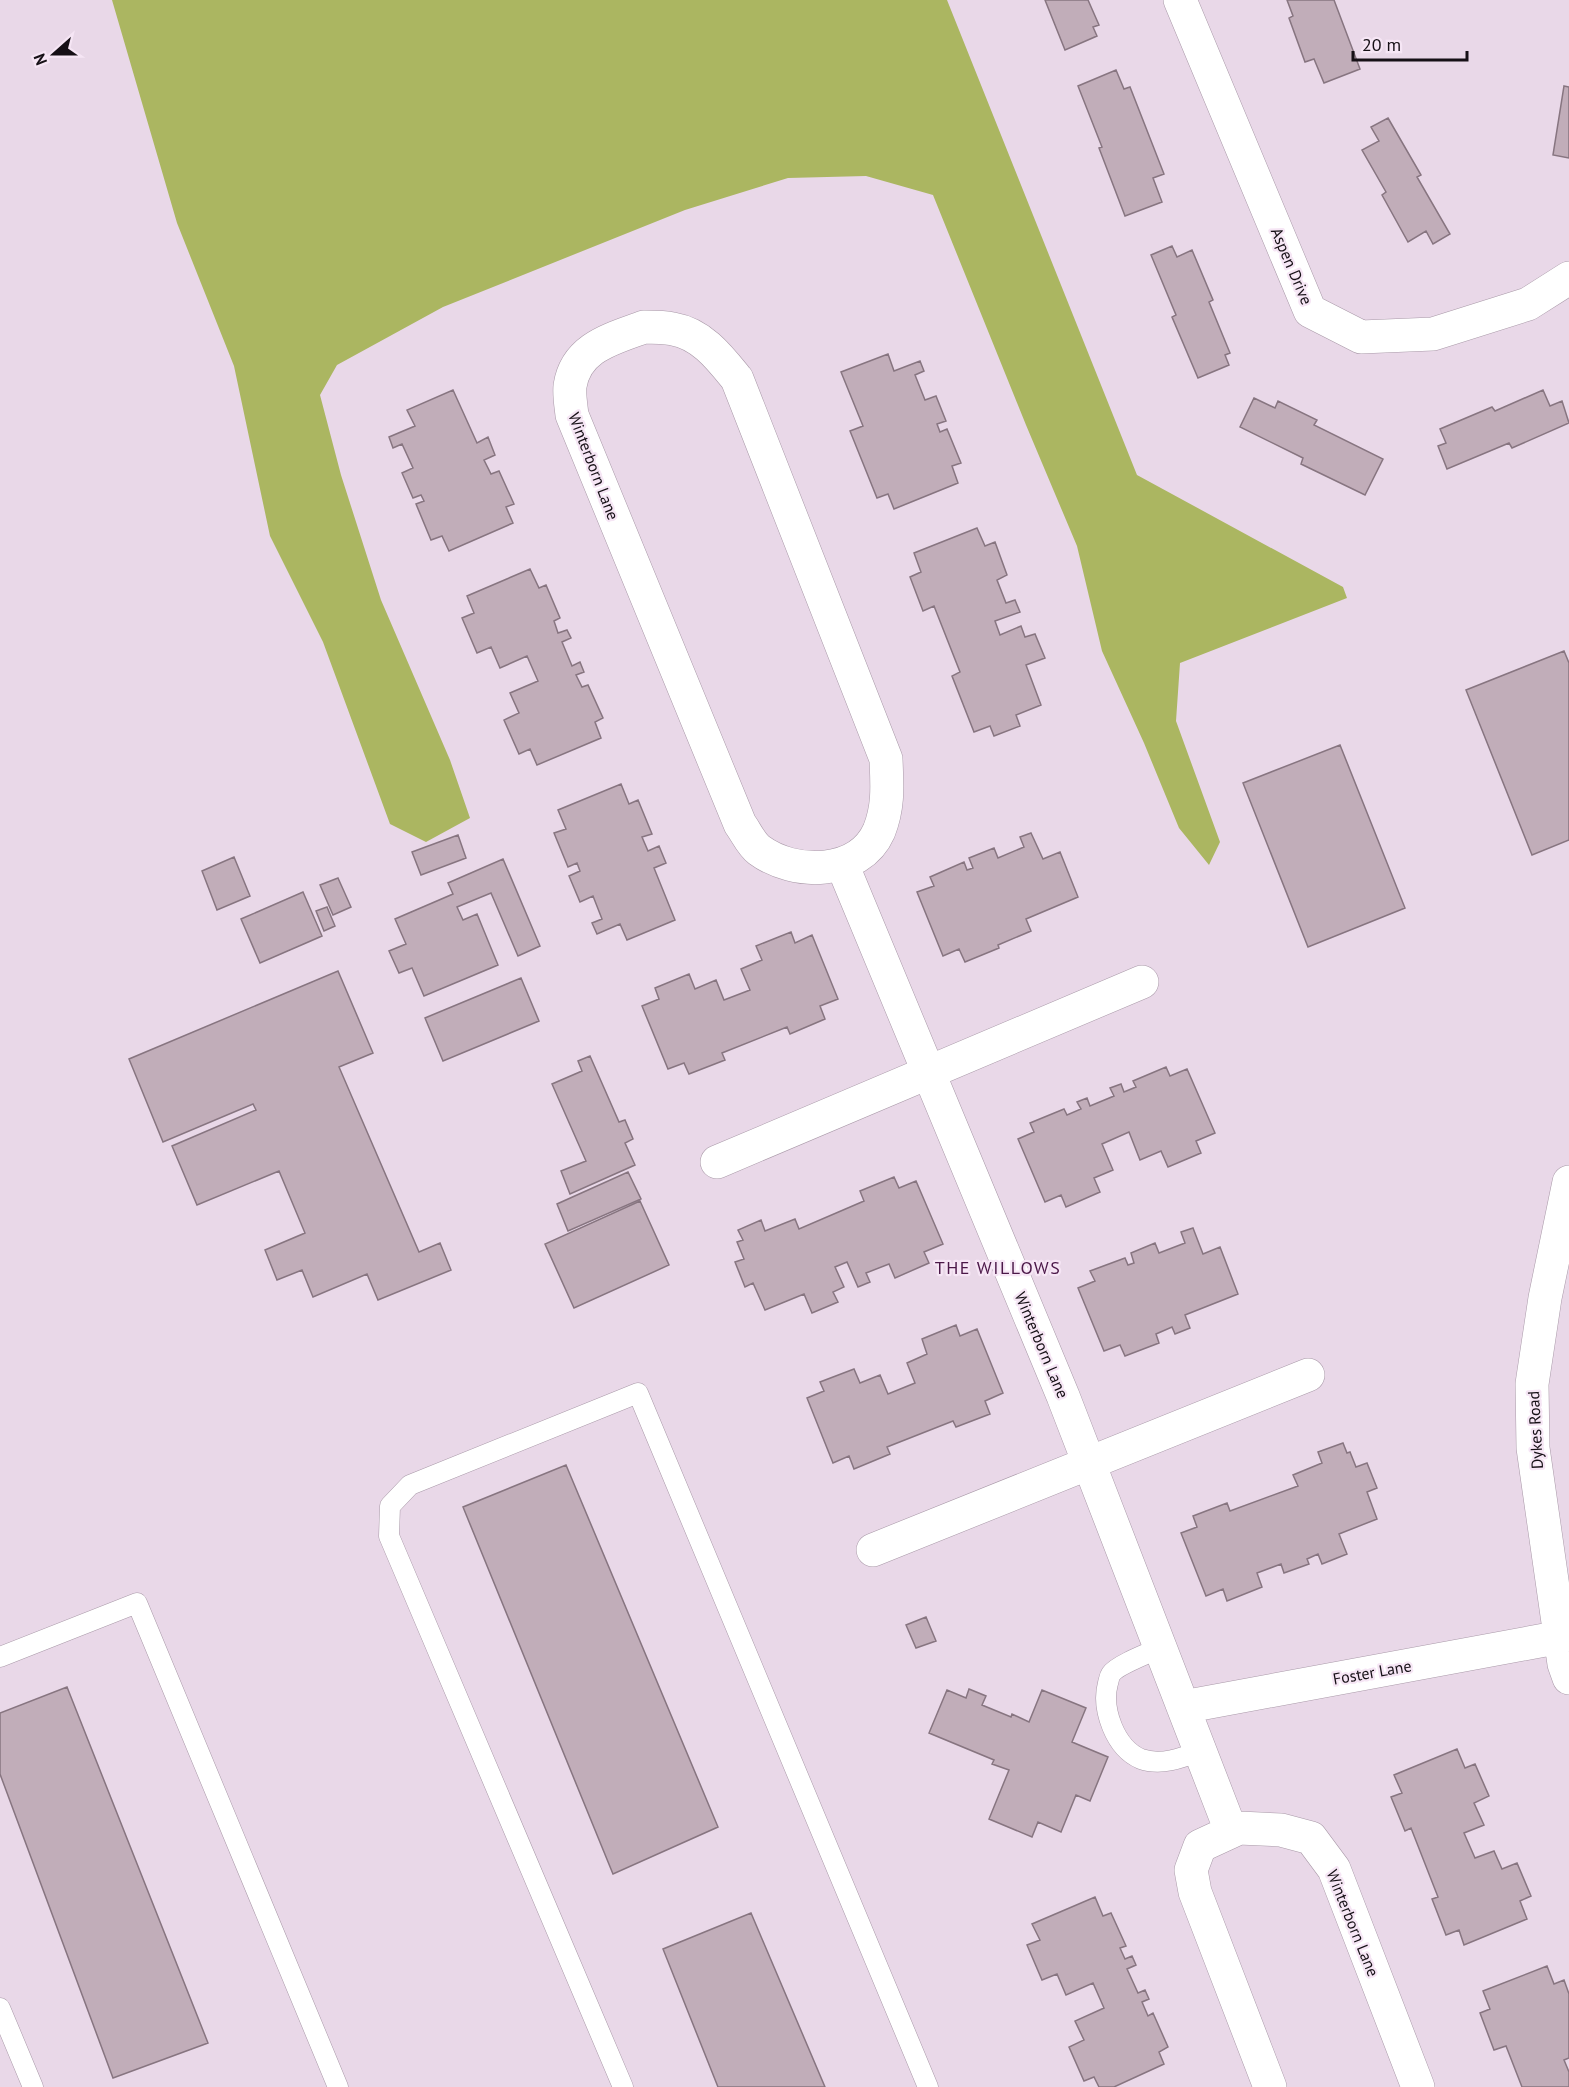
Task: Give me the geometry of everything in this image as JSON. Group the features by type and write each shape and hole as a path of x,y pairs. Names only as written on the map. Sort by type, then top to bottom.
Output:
{"street":[{"name":"Aspen Drive","path":"1180,0 1310,311 1361,337 1433,334 1528,304 1569,278"},
{"name":"Winterborn Lane","path":"644,327 675,329 699,340 717,354 737,379 886,759 888,800 878,832 864,853 842,864 808,868 777,861 757,849 740,824 572,415 570,387 578,362 599,344 644,327"},
{"name":"Winterborn Lane","path":"842,864 1063,1396 1231,1832"},
{"path":"717,1162 1142,982"},
{"name":"Dykes Road","path":"1569,1182 1545,1298 1532,1384 1533,1448 1563,1619 1564,1664 1569,1678"},
{"path":"873,1550 1308,1375"},
{"name":"Foster Lane","path":"1183,1707 1563,1619"},
{"name":"Winterborn Lane","path":"1270,2087 1195,1892 1191,1870 1200,1846 1239,1828 1281,1830 1311,1838 1334,1869 1418,2087"}],"lane":[{"path":"623,2087 389,1536 390,1506 410,1485 638,1393 928,2087"},
{"path":"0,1657 137,1603 338,2087"},
{"path":"1160,1648 1127,1663 1111,1674 1105,1694 1113,1731 1122,1744 1140,1758 1159,1762 1181,1758 1200,1751"},
{"path":"0,2008 33,2087"}],"green space":[{"path":"112,0 947,0 1137,475 1343,587 1347,598 1180,663 1176,721 1220,842 1209,865 1179,828 1144,743 1102,651 1077,546 933,195 866,176 788,178 685,210 443,307 337,365 320,395 341,475 381,600 450,760 470,818 426,842 390,824 323,642 270,536 234,366 177,223"}],"building":[{"path":"1045,0 1088,0 1099,25 1093,27 1097,36 1065,50"},
{"path":"1287,0 1334,0 1360,69 1324,83 1314,59 1305,62 1289,18 1293,16"},
{"path":"1116,70 1124,89 1130,87 1164,174 1153,178 1162,202 1125,216 1099,148 1102,147 1078,86"},
{"path":"1564,86 1569,87 1569,158 1553,155"},
{"path":"1388,118 1421,175 1417,177 1450,234 1433,244 1426,231 1408,242 1382,195 1386,192 1362,150 1379,141 1371,127"},
{"path":"1172,246 1177,257 1192,250 1213,300 1209,302 1230,353 1225,355 1229,365 1198,378 1172,317 1176,315 1151,255"},
{"path":"888,354 894,371 920,361 924,371 915,375 925,400 936,396 946,421 937,424 940,432 947,429 961,463 952,466 958,483 894,509 888,494 877,498 850,431 863,426 841,372"},
{"path":"453,390 477,443 488,437 495,455 484,460 491,474 499,471 514,504 506,507 513,523 449,551 442,536 431,540 416,504 424,501 421,495 413,498 402,473 413,468 402,444 393,448 389,437 415,426 407,410"},
{"path":"1543,390 1550,406 1562,401 1569,423 1512,448 1509,443 1447,469 1438,446 1446,443 1440,429 1492,407 1495,411"},
{"path":"1254,398 1275,408 1278,401 1317,420 1314,425 1383,459 1365,495 1301,464 1303,458 1240,427"},
{"path":"977,528 985,546 995,542 1007,575 997,580 1006,603 1015,600 1020,612 995,621 1000,635 1021,626 1025,637 1035,634 1045,658 1026,665 1041,705 1016,715 1020,726 994,736 990,726 974,732 952,676 960,672 934,606 923,611 910,577 921,572 914,553"},
{"path":"530,569 539,588 546,585 560,618 554,621 558,633 567,630 571,638 562,642 572,666 580,662 584,672 576,675 582,687 588,685 603,718 595,722 601,738 537,765 530,749 519,754 504,720 519,713 510,693 538,681 527,656 500,668 491,647 477,653 462,618 474,613 467,596"},
{"path":"1564,651 1569,663 1569,840 1532,855 1466,690"},
{"path":"1340,745 1405,908 1308,947 1243,783"},
{"path":"621,784 629,804 638,800 652,834 642,837 648,851 659,846 666,863 654,868 675,920 627,940 620,924 597,934 592,923 602,919 593,896 580,902 569,876 580,871 577,863 568,867 554,833 566,829 558,810"},
{"path":"1031,833 1043,859 1060,852 1078,897 1026,919 1031,931 998,945 999,948 965,962 959,949 943,956 917,892 934,886 930,877 964,862 967,870 973,868 969,858 994,848 998,858 1024,847 1020,837"},
{"path":"458,835 466,858 421,875 412,852"},
{"path":"234,857 250,896 217,910 202,871"},
{"path":"503,859 540,946 518,956 491,893 457,907 463,920 477,914 498,965 424,996 412,968 399,973 389,951 406,944 395,919 453,894 448,883"},
{"path":"338,878 351,907 333,915 320,885"},
{"path":"303,892 322,936 260,963 241,919"},
{"path":"327,907 335,926 324,931 316,911"},
{"path":"791,932 795,943 812,935 838,999 820,1006 825,1019 790,1034 787,1027 722,1053 725,1060 689,1074 684,1063 668,1069 642,1006 659,999 655,988 689,974 695,989 716,980 724,1000 750,990 741,969 762,960 756,946"},
{"path":"338,971 373,1053 339,1067 419,1252 440,1243 451,1270 378,1300 367,1274 313,1297 302,1270 277,1280 265,1250 305,1233 279,1171 197,1205 172,1146 256,1110 253,1104 163,1142 129,1059"},
{"path":"521,978 539,1021 443,1061 425,1018"},
{"path":"590,1056 619,1122 625,1120 633,1139 625,1143 635,1165 570,1194 561,1171 586,1161 552,1084 582,1071 578,1061"},
{"path":"1166,1067 1170,1076 1187,1069 1215,1133 1196,1141 1201,1153 1168,1167 1161,1151 1140,1160 1129,1132 1102,1144 1113,1170 1094,1178 1100,1192 1066,1207 1061,1195 1045,1202 1018,1139 1034,1132 1030,1123 1064,1109 1067,1115 1081,1109 1077,1102 1087,1098 1090,1106 1114,1096 1110,1088 1121,1084 1124,1092 1136,1087 1133,1081"},
{"path":"628,1172 641,1199 568,1231 557,1204"},
{"path":"894,1177 899,1188 916,1181 943,1244 924,1252 929,1263 895,1278 889,1264 866,1273 870,1282 858,1287 847,1262 835,1267 844,1287 833,1292 838,1302 812,1313 804,1294 765,1310 753,1283 745,1287 735,1262 744,1259 737,1242 743,1240 738,1230 761,1220 765,1231 795,1219 799,1229 864,1201 860,1191"},
{"path":"640,1201 669,1265 574,1308 545,1244"},
{"path":"1193,1228 1203,1254 1220,1247 1238,1294 1185,1315 1190,1328 1175,1334 1172,1327 1156,1334 1159,1343 1125,1356 1120,1345 1104,1351 1078,1288 1095,1281 1090,1271 1125,1258 1128,1265 1134,1263 1131,1253 1155,1243 1159,1253 1185,1243 1181,1232"},
{"path":"956,1325 960,1336 977,1329 1003,1393 985,1401 990,1414 956,1427 953,1421 887,1447 890,1454 854,1469 849,1456 833,1463 807,1398 824,1391 820,1382 854,1369 860,1383 880,1375 888,1394 915,1383 907,1363 927,1354 922,1339"},
{"path":"1343,1443 1347,1453 1350,1452 1356,1467 1367,1463 1377,1488 1367,1492 1377,1519 1339,1534 1347,1554 1322,1564 1318,1554 1307,1559 1309,1564 1284,1573 1281,1564 1257,1573 1262,1587 1227,1601 1223,1589 1206,1596 1181,1533 1197,1527 1193,1516 1227,1503 1230,1511 1298,1486 1293,1475 1322,1463 1318,1452"},
{"path":"566,1465 718,1827 613,1874 463,1507"},
{"path":"926,1617 936,1641 916,1648 906,1625"},
{"path":"67,1687 208,2043 113,2078 0,1774 0,1713"},
{"path":"969,1689 986,1696 982,1705 1029,1722 1042,1690 1086,1708 1072,1742 1108,1757 1090,1801 1076,1795 1061,1832 1038,1822 1032,1837 989,1819 1009,1770 992,1764 994,1760 929,1733 947,1690 966,1698"},
{"path":"1457,1749 1465,1768 1475,1764 1489,1796 1474,1803 1484,1825 1464,1833 1475,1858 1494,1851 1502,1869 1517,1863 1531,1896 1520,1901 1527,1919 1464,1945 1459,1930 1446,1935 1432,1899 1438,1897 1411,1828 1405,1831 1391,1797 1402,1793 1394,1775"},
{"path":"1095,1897 1103,1916 1111,1913 1126,1946 1120,1948 1125,1959 1132,1956 1136,1965 1127,1969 1138,1993 1145,1990 1149,1999 1142,2002 1148,2016 1153,2013 1168,2047 1159,2052 1164,2064 1114,2087 1099,2087 1094,2077 1084,2081 1069,2047 1084,2040 1075,2021 1104,2008 1093,1983 1066,1995 1057,1974 1042,1980 1027,1945 1040,1940 1032,1924"},
{"path":"751,1913 825,2087 718,2087 663,1949"},
{"path":"1547,1966 1554,1984 1564,1980 1569,1994 1569,2058 1564,2060 1569,2072 1569,2087 1522,2087 1506,2046 1494,2050 1480,2013 1490,2009 1483,1991"}],"district":[{"name":"THE WILLOWS","path":"998,1267"}]}
